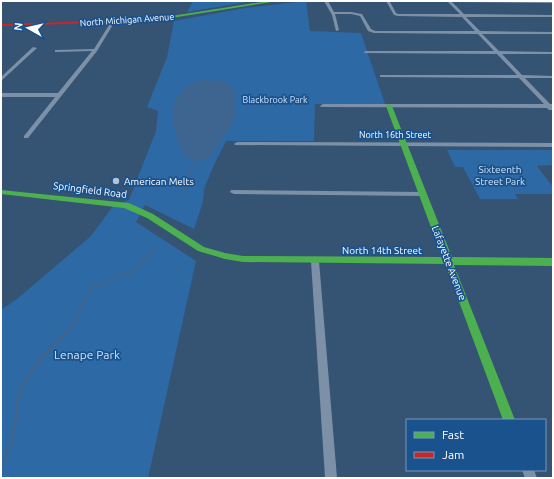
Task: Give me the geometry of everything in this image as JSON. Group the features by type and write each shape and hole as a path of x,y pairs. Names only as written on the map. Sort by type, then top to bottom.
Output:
{"street":[{"name":"North Michigan Avenue","path":"1,25 112,23 181,17 276,1"},
{"path":"326,1 332,13 337,30"},
{"path":"388,1 553,2"},
{"path":"388,1 397,15 553,16"},
{"path":"449,1 552,108"},
{"path":"332,13 351,13 360,15 370,31 553,33"},
{"path":"26,137 95,50 112,23"},
{"path":"1,80 34,48"},
{"path":"57,51 95,50"},
{"path":"366,52 553,53"},
{"path":"382,76 553,77"},
{"path":"1,95 60,95"},
{"path":"323,106 552,108"},
{"name":"Lafayette Avenue","path":"389,106 509,419"},
{"name":"North 16th Street","path":"237,144 553,144"},
{"name":"Springfield Road","path":"1,192 104,201 126,205 150,216 189,242 211,253"},
{"path":"234,192 423,194"},
{"name":"North 14th Street","path":"211,253 253,260 553,262"},
{"path":"314,261 331,478"}],"green space":[{"path":"193,1 253,1 187,12"},
{"name":"Lenape Park","path":"306,1 310,31 361,33 385,104 315,104 314,141 226,141 204,189 203,202 194,229 145,205 136,222 196,261 148,478 1,478 1,310 17,299 91,236 113,206 129,200 156,131 158,111 147,107 167,57 174,21 245,8"},
{"name":"Sixteenth Street Park","path":"447,150 553,150 553,165 537,166 553,187 553,194 515,194 518,199 480,199 463,167 455,167"}],"shaded area":[{"path":"199,80 224,81 234,90 236,116 227,133 210,157 200,161 185,157 175,131 173,114 177,97 185,89"}],"waterway":[{"path":"181,195 196,159"},
{"path":"71,328 91,288 132,271 155,248"},
{"path":"1,467 12,441 19,396 28,376 42,357 71,327"}],"traffic: fast":[{"path":"97,22 146,21 276,1"},
{"path":"389,106 509,419"},
{"path":"1,192 126,205 150,216 201,249 225,256 243,259 553,262"}],"traffic: jam":[{"path":"1,25 97,22"}],"place":[{"name":"American Melts","path":"116,181"}],"park label":[{"name":"Blackbrook Park","path":"275,100"}]}
